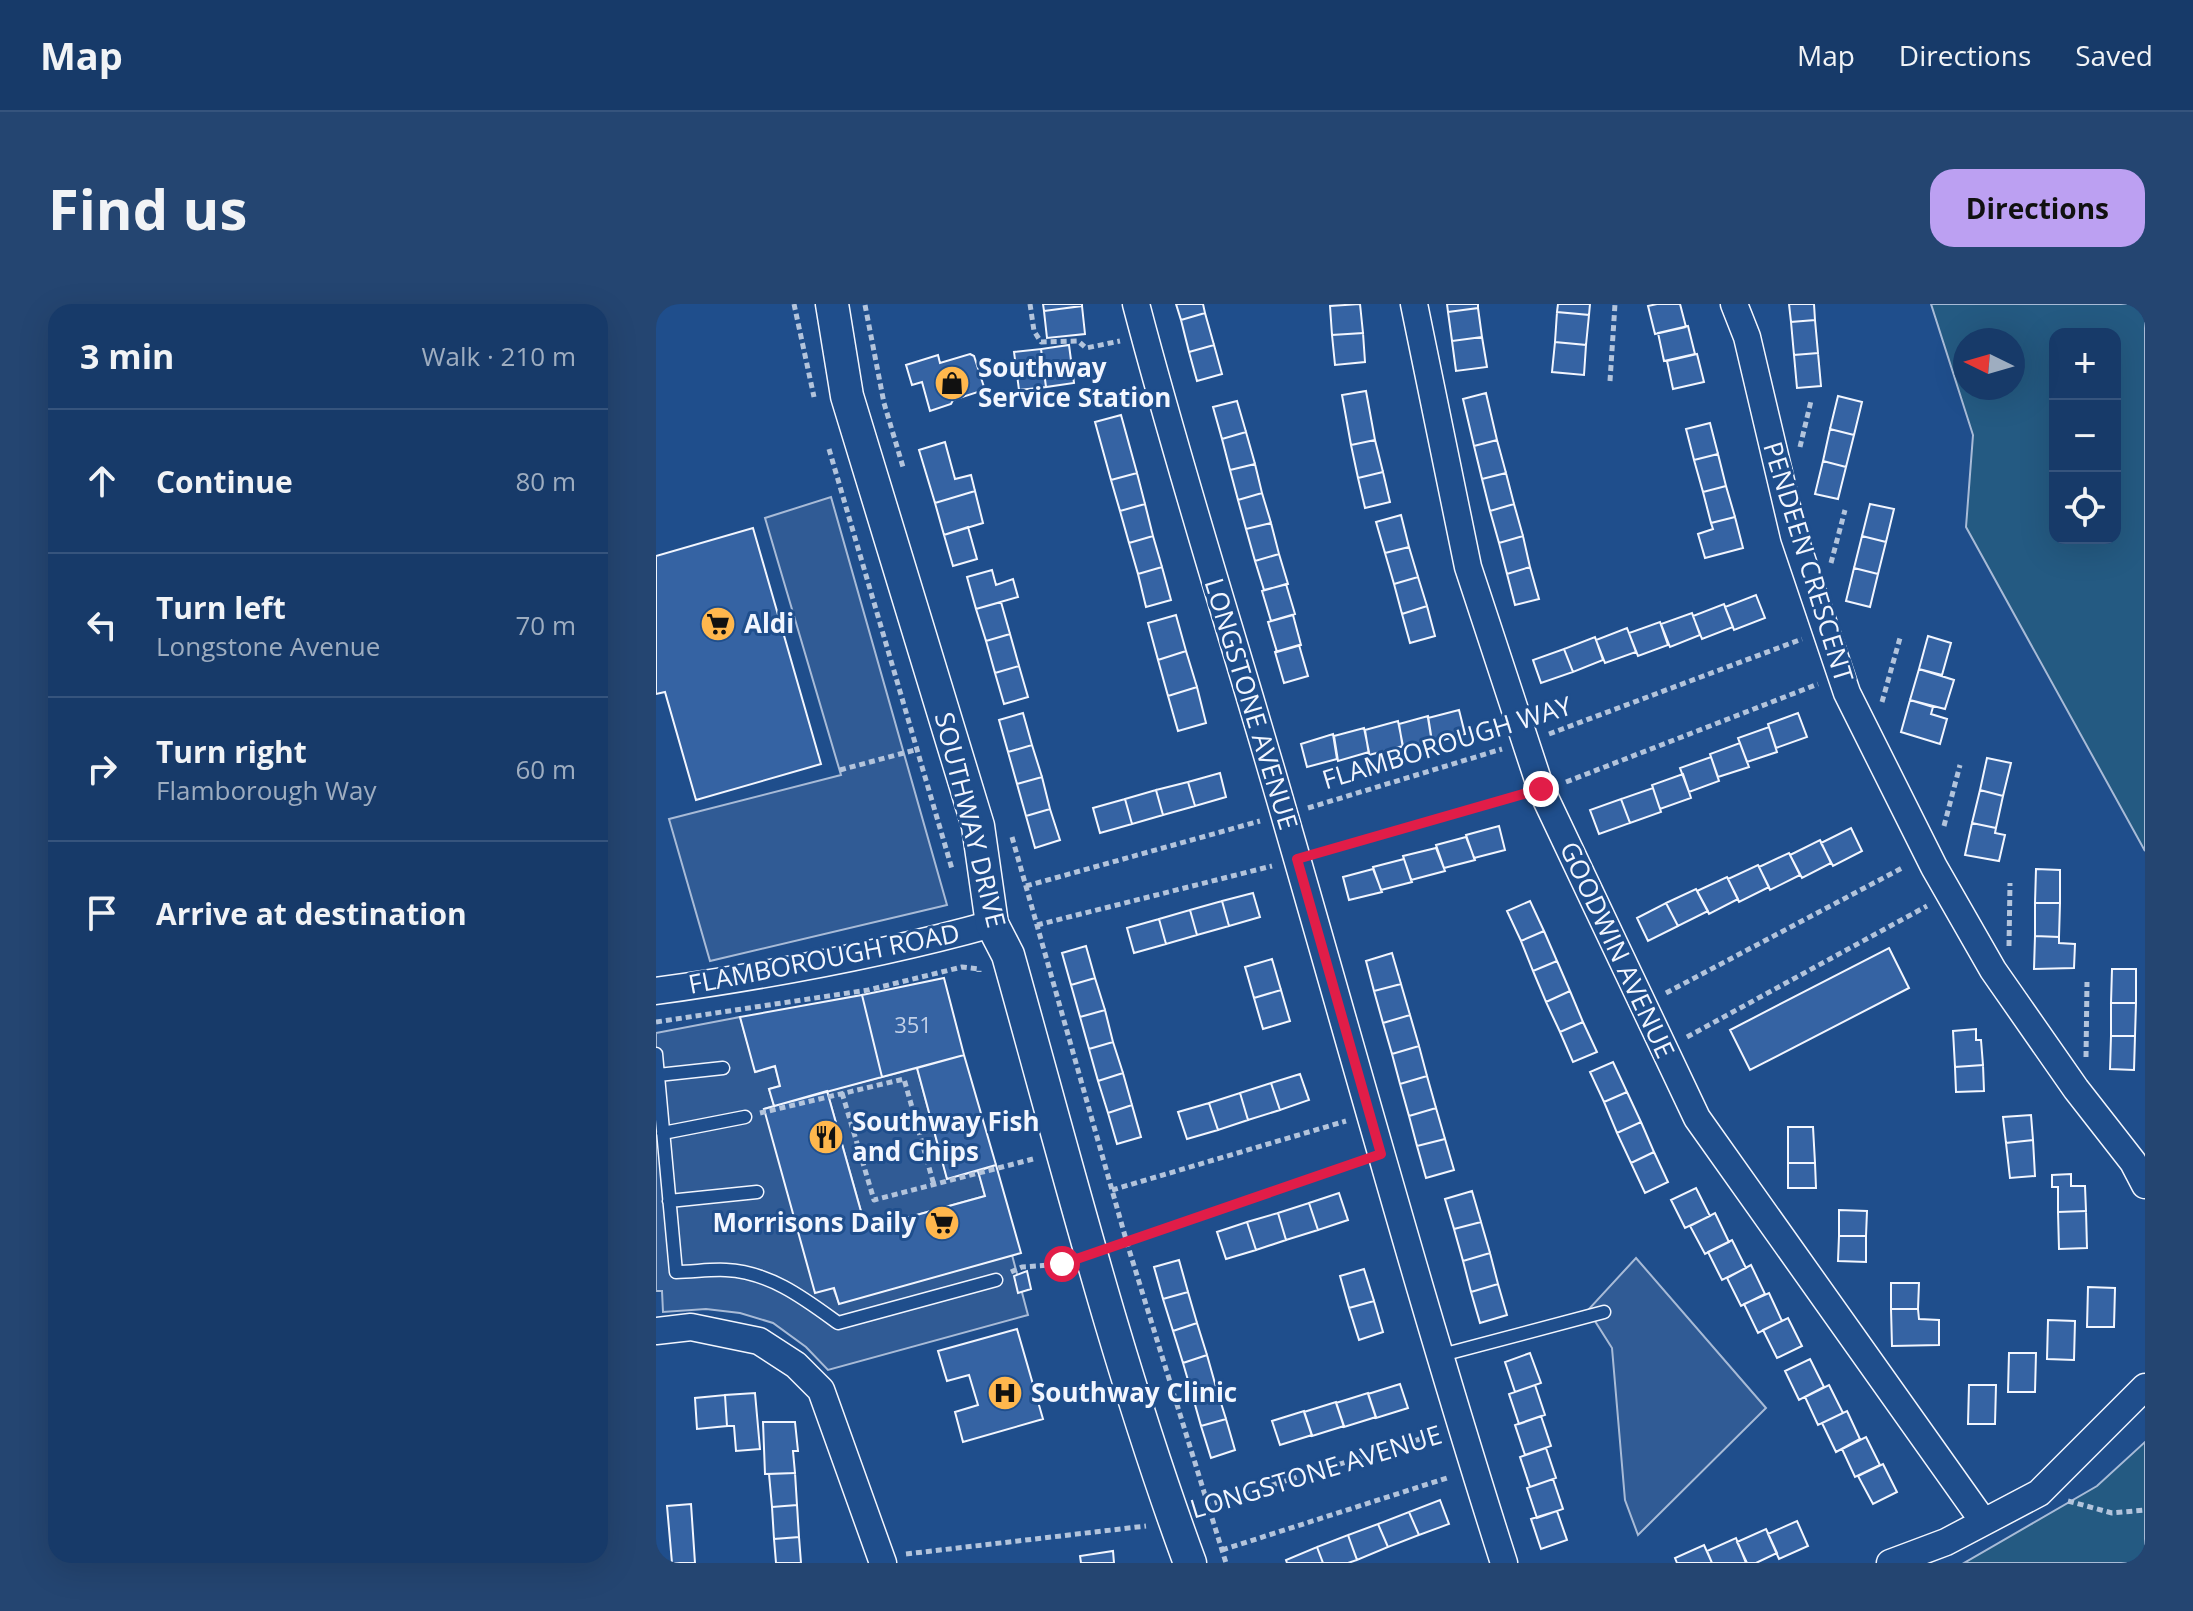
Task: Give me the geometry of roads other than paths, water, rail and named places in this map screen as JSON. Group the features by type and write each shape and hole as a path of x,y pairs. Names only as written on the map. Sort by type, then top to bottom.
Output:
{"street":[{"name":"SOUTHWAY DRIVE","path":"832,304 847,396 978,826 992,924 1008,955 1092,1255 1172,1517 1190,1563"},
{"name":"LONGSTONE AVENUE","path":"1136,304 1285,814 1438,1356 1504,1563"},
{"name":"GOODWIN AVENUE","path":"1414,304 1468,567 1541,789 1697,1118 1983,1521"},
{"name":"PENDEEN CRESCENT","path":"1734,304 1747,337 1794,536 1847,693 1931,861 1993,970 2133,1162 2145,1185"},
{"name":"FLAMBOROUGH ROAD","path":"656,991 763,976 903,949 992,924"},
{"path":"656,1331 691,1327 759,1341 796,1365 821,1390 882,1560"},
{"path":"1890,1563 1946,1542 2039,1493 2145,1387"}],"lane":[{"path":"656,1054 676,1272 729,1270 766,1278 799,1295 838,1323 996,1280"},
{"path":"658,1075 723,1068"},
{"path":"663,1133 745,1117"},
{"path":"669,1201 757,1192"},
{"path":"1438,1356 1604,1312"}],"place":[{"name":"Southway Service Station","path":"952,383"},
{"name":"Aldi","path":"718,624"},
{"name":"Southway Fish and Chips","path":"826,1137"},
{"name":"Morrisons Daily","path":"942,1223"},
{"name":"Southway Clinic","path":"1005,1393"}]}
